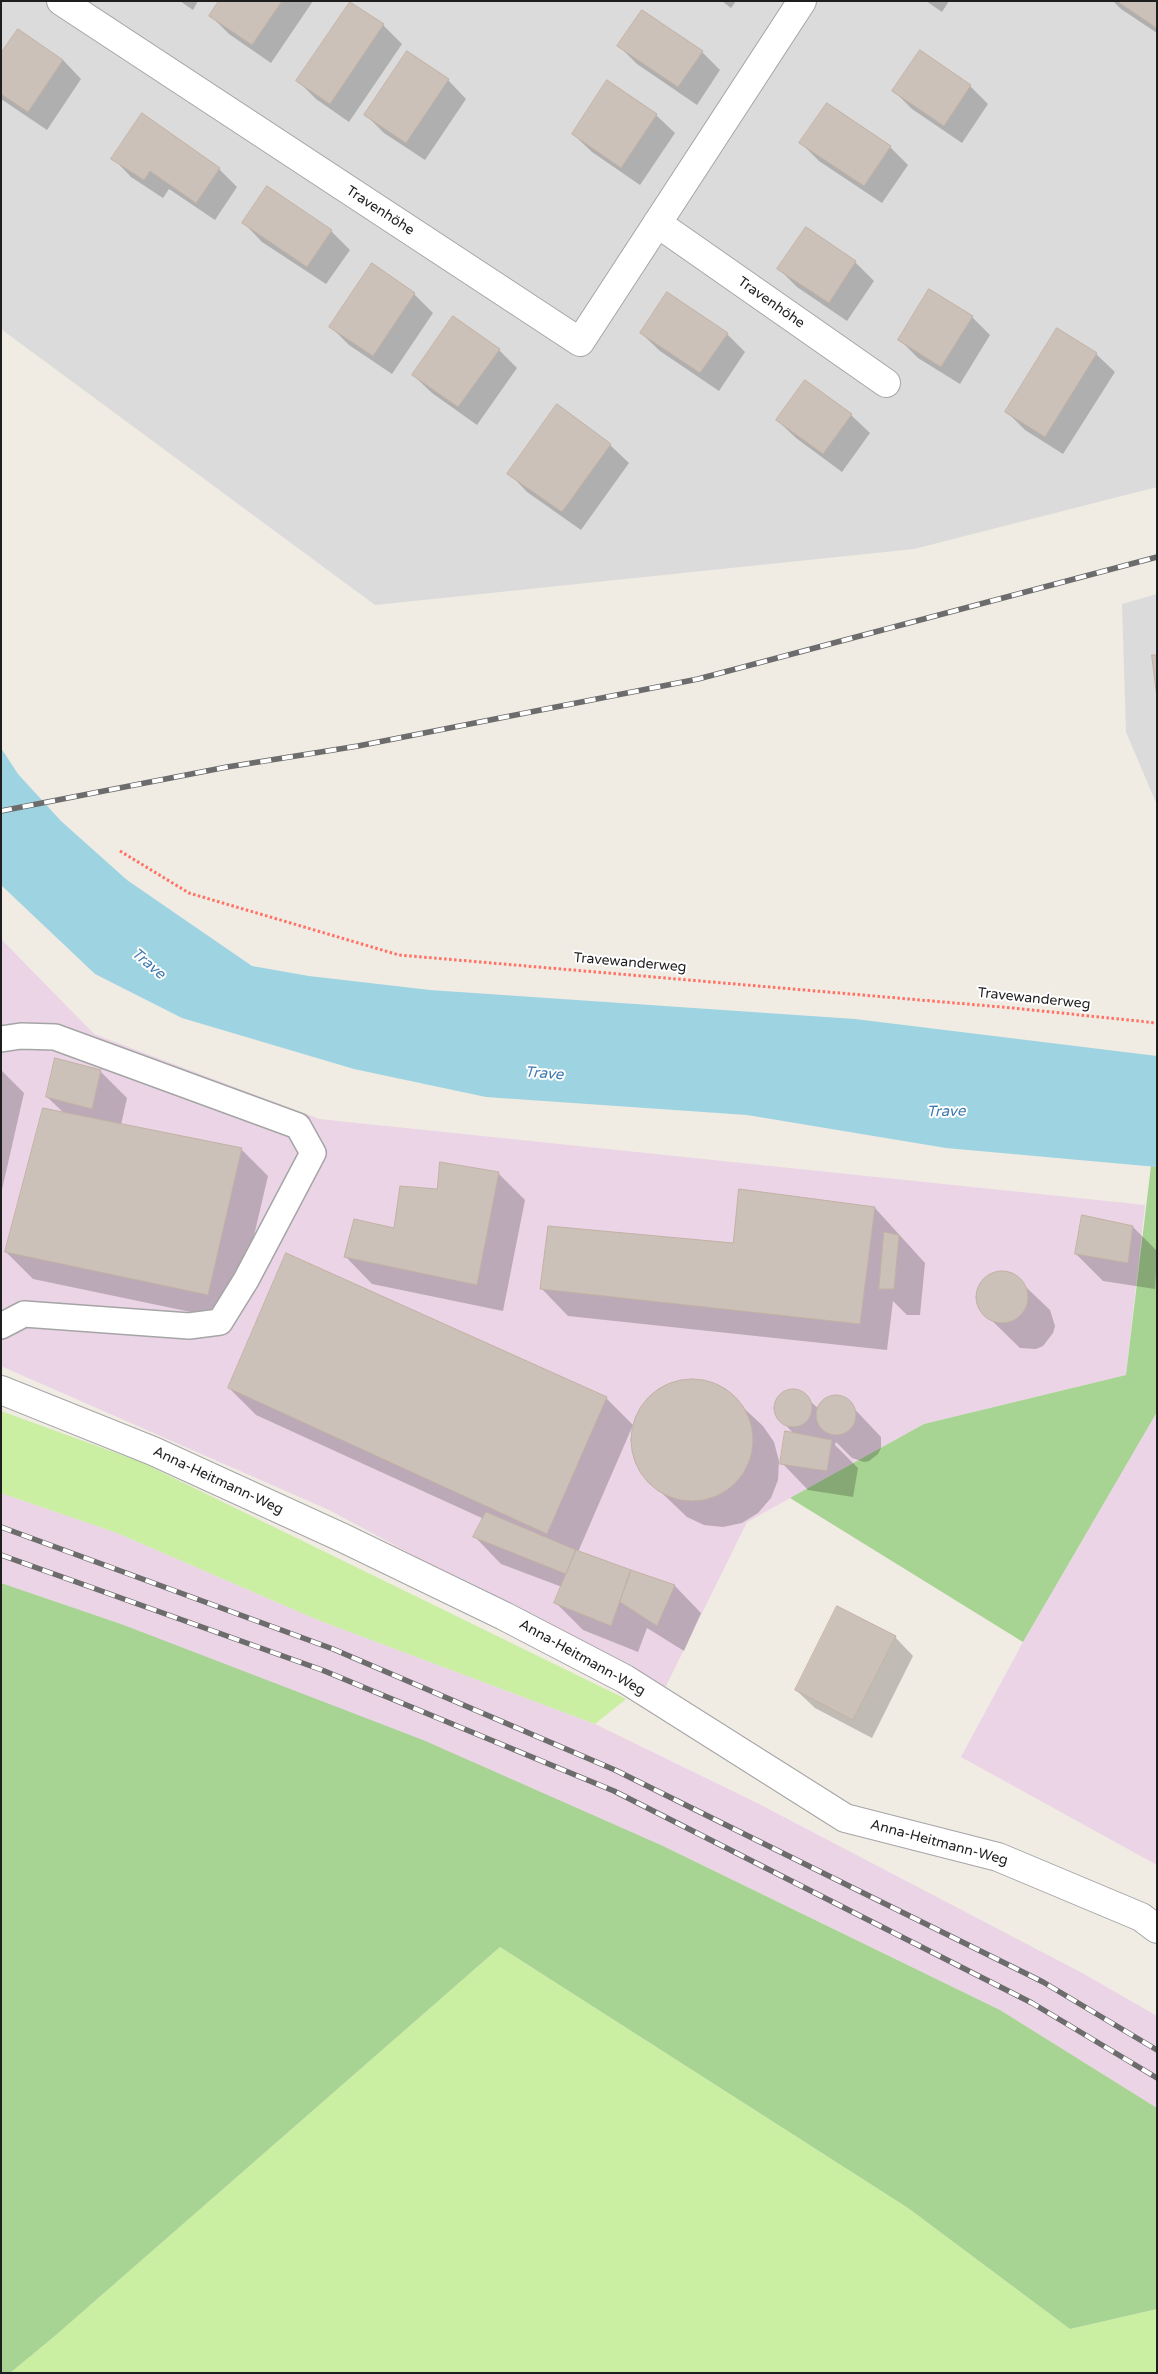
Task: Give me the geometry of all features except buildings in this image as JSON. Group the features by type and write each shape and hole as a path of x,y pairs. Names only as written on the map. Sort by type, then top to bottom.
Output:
{"street":[{"name":"Travenhöhe","path":"61,1 580,342 802,1"},
{"name":"Travenhöhe","path":"657,223 886,383"},
{"name":"Anna-Heitmann-Weg","path":"1,1390 153,1451 343,1538 504,1616 625,1679 845,1818 998,1856 1141,1917 1157,1929"}],"lane":[{"path":"1,1039 21,1036 55,1037 298,1126 313,1152 246,1280 220,1322 189,1326 24,1314 1,1326"}],"path":[{"name":"Travewanderweg","path":"120,851 189,892 399,955 1012,1008 1157,1023"}],"shaded area":[{"path":"1,1 1157,1 1157,487 914,549 375,605 1,329"},
{"path":"1157,594 1157,805 1126,732 1122,604"},
{"path":"1,939 94,1034 319,1119 1145,1205 1126,1375 924,1424 747,1522 664,1690 329,1510 1,1366"},
{"path":"1157,1412 1157,1865 961,1757 1023,1642"},
{"path":"1,1493 117,1533 318,1620 595,1724 757,1803 1084,1974 1157,2016 1157,2108 1000,2010 663,1846 121,1624 1,1583"}],"green space":[{"path":"1151,1166 1157,1167 1157,1412 1023,1642 790,1498 924,1424 1126,1375"},
{"path":"1,1411 141,1462 626,1699 595,1724 318,1620 117,1533 1,1493"},
{"path":"1,1583 121,1624 423,1740 663,1846 1000,2010 1157,2108 1157,2309 1070,2329 908,2208 500,1947 56,2335 10,2373 1,2373"},
{"path":"500,1947 908,2208 1070,2329 1157,2309 1157,2373 10,2373 56,2335"}],"water":[{"name":"Trave","path":"1,748 18,774 61,821 127,880 252,966 309,976 430,990 855,1019 1157,1056 1157,1167 946,1148 747,1115 486,1097 354,1069 182,1018 95,974 1,885"}],"railway":[{"path":"1,811 227,767 358,746 698,679 1157,557"},
{"path":"1,1527 333,1649 615,1770 1043,1982 1157,2050"},
{"path":"1,1555 322,1670 614,1791 1032,2003 1157,2078"}]}
